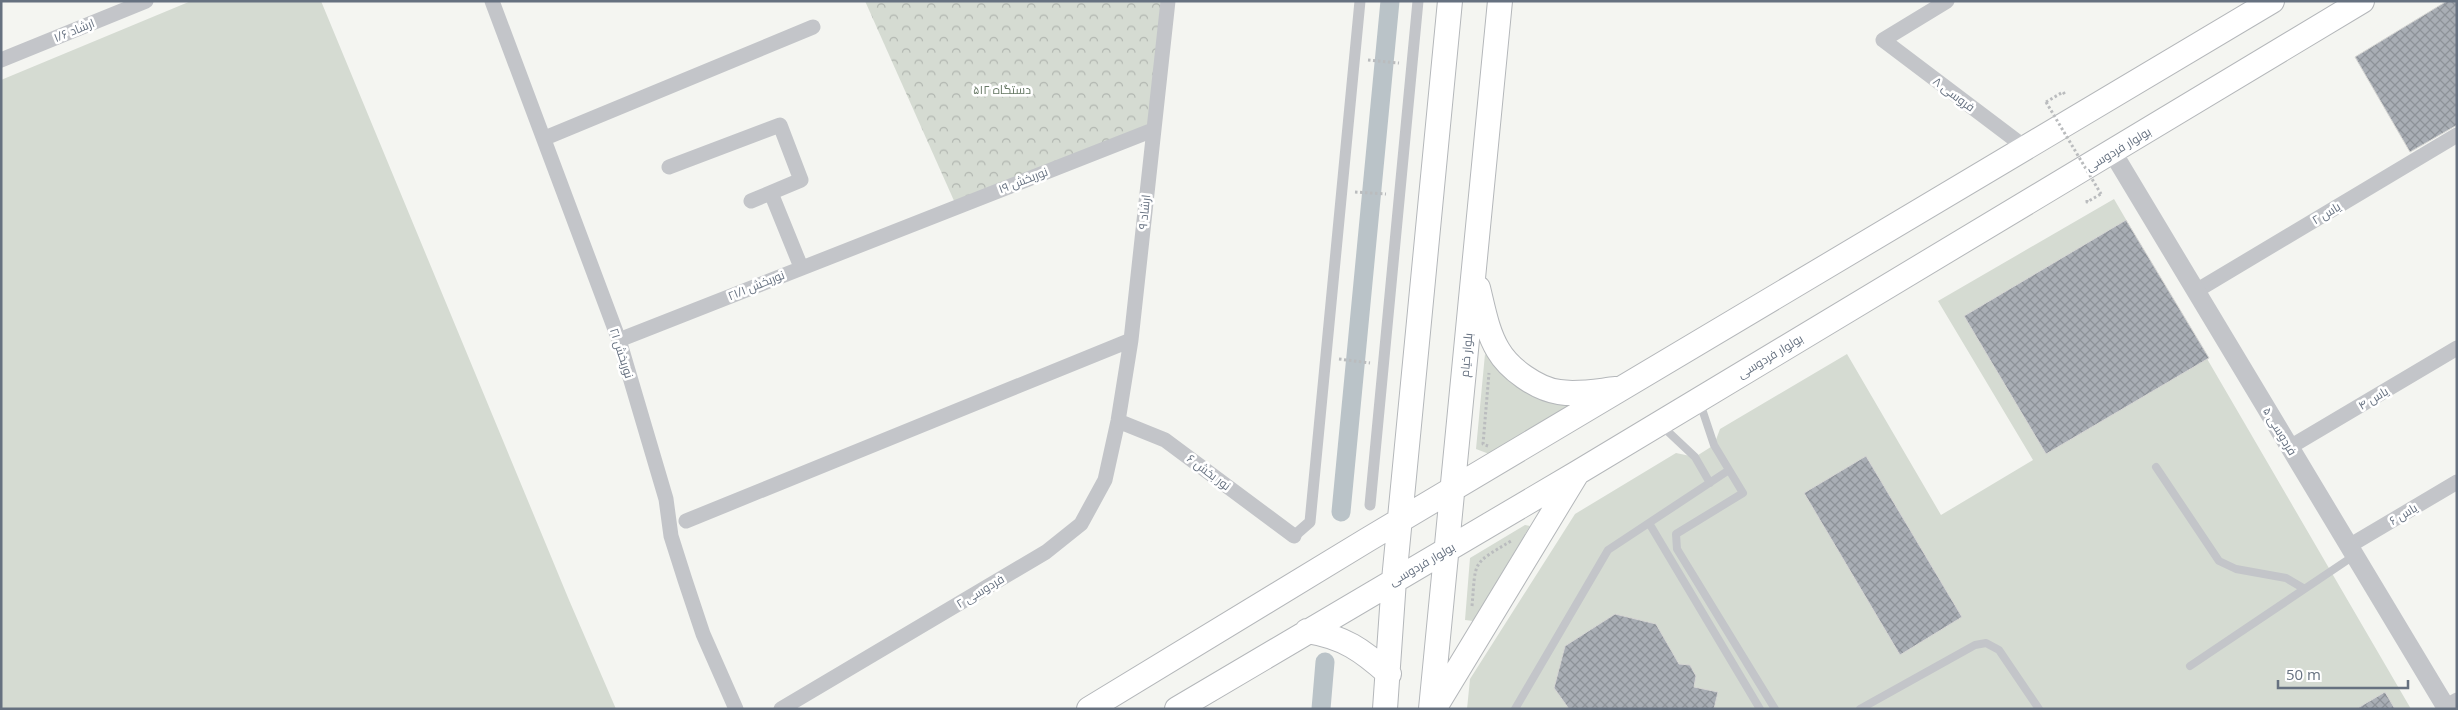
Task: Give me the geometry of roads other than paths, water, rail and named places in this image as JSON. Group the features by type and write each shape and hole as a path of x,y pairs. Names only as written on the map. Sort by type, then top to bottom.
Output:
{"main road":[{"path":"1385,709 1389,674 1394,580 1450,1"},
{"name":"بلوار خیام","path":"1433,709 1446,550 1500,1"},
{"path":"1089,709 1401,520 1453,491 2272,1"},
{"name":"بولوار فردوسی","path":"1176,709 1577,473 1698,399 2113,153 2362,1"},
{"path":"1475,263 1486,322 1498,350 1516,370 1538,385 1558,392 1577,394 1625,387"},
{"path":"1433,709 1577,473"},
{"path":"1307,632 1329,634 1349,642 1389,674"}],"street":[{"name":"ارشاد ۱/۶","path":"1,60 146,1"},
{"name":"نوربخش ۲۱","path":"492,1 545,138 619,340 666,499 671,536 703,634 736,709"},
{"name":"ارشاد ۹","path":"1118,421 1131,340 1168,1"},
{"path":"1294,536 1310,522 1360,1"},
{"path":"1370,505 1418,1"},
{"name":"فروسی ۸","path":"1946,1 1883,40 2026,148"},
{"path":"545,138 813,27"},
{"path":"669,167 780,125 801,180 750,201"},
{"name":"نوربخش ۱۹","path":"894,230 1153,130"},
{"name":"یاس ۲","path":"2196,291 2457,135"},
{"name":"فردوسی ۵","path":"2113,153 2352,550 2450,705"},
{"path":"771,192 801,268"},
{"name":"نوربخش ۲۱/۱","path":"619,340 894,230"},
{"path":"686,521 1131,340"},
{"name":"یاس ۴","path":"2290,447 2457,348"},
{"name":"نور بخش ۶","path":"1118,421 1165,440 1294,536"},
{"name":"فردوسی ۲","path":"781,709 1046,552 1081,524 1105,480 1118,421"},
{"name":"یاس ۶","path":"2352,550 2457,482"}],"lane":[{"path":"1698,399 1714,445 1743,493 1676,534 1677,550 1775,709"},
{"path":"1658,423 1695,457 1710,483"},
{"path":"2156,467 2219,561 2236,569 2286,578 2302,588"},
{"path":"1514,709 1608,550 1729,470"},
{"path":"1648,523 1760,709"},
{"path":"2190,666 2302,588 2352,550"},
{"path":"1860,709 1974,645 1986,643 1999,650 2039,709"}],"waterway":[{"path":"1341,512 1390,1"},
{"path":"1321,709 1325,662"}],"park label":[{"name":"۵۱۲ دستگاه","path":"1002,89"}]}
